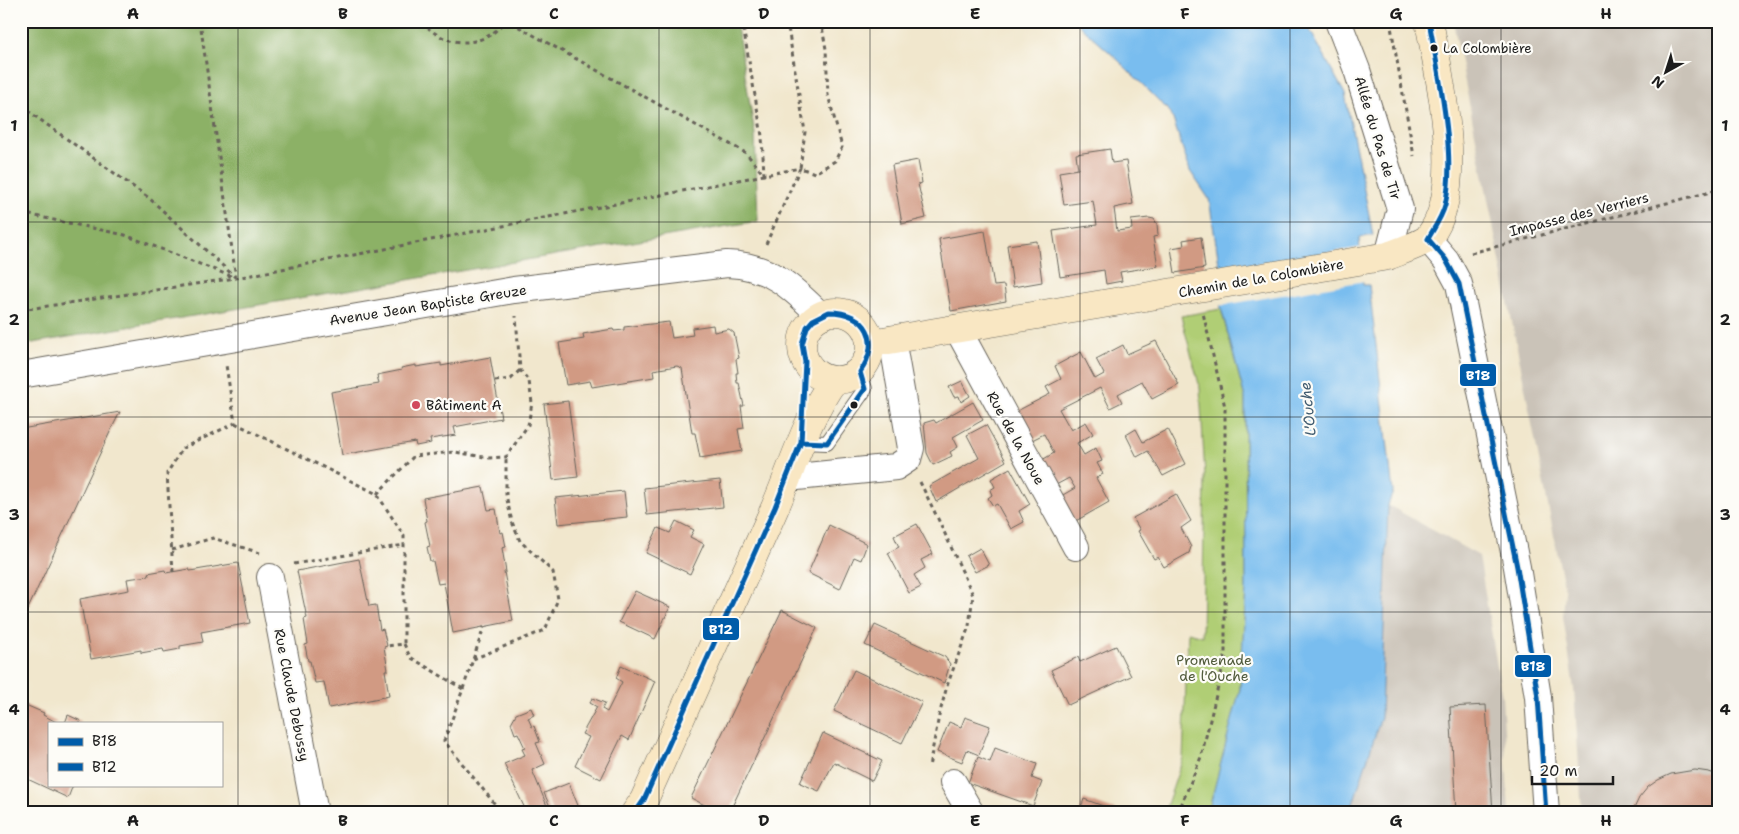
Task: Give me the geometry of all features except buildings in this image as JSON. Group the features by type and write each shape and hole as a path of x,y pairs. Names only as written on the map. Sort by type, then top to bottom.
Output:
{"street":[{"name":"Allée du Pas de Tir","path":"1338,21 1357,70 1400,209 1388,256"},
{"path":"1429,21 1446,125 1448,176 1444,204 1437,223 1428,239 1446,260 1459,284 1517,567 1538,697 1546,813"},
{"name":"Chemin de la Colombière","path":"881,341 1388,256 1428,239"},
{"name":"Avenue Jean Baptiste Greuze","path":"21,375 514,290 727,264 743,264 772,274 787,284 821,316"},
{"path":"787,478 896,467 908,459 911,448 881,341 868,333 856,318 848,314 839,312 821,316 813,320 804,335 802,344 805,361 801,442"},
{"name":"Rue de la Noue","path":"957,328 1076,547"},
{"path":"805,361 816,374 824,379 843,380 860,372 881,341"},
{"path":"636,813 644,800 787,478 801,442 824,393 834,380"},
{"name":"Rue Claude Debussy","path":"269,573 315,813"},
{"path":"953,782 971,813"}],"lane":[{"path":"801,442 827,443 865,389 860,372"}],"path":[{"path":"200,21 236,278"},
{"path":"422,21 429,30 444,39 461,43 478,40 494,33 504,21"},
{"path":"508,21 746,152 764,175"},
{"path":"742,21 762,136 764,175"},
{"path":"756,268 800,168 806,132 787,21"},
{"path":"21,310 236,278 800,168 815,173 835,161 842,147 828,94 826,49 821,21"},
{"path":"1390,21 1415,161"},
{"path":"21,106 149,198 236,278"},
{"name":"Impasse des Verriers","path":"1446,260 1718,190"},
{"path":"21,213 125,235 236,278"},
{"path":"1178,813 1201,756 1225,658 1224,407 1197,288"},
{"path":"473,659 545,630 558,600 553,572 520,541 512,522 506,495 506,457 528,425 532,402 529,382 520,370 514,290"},
{"path":"222,340 235,423"},
{"path":"494,381 511,379 520,370"},
{"path":"235,423 377,494 404,536 404,644 410,657 463,689"},
{"path":"173,572 167,473 183,448 235,423"},
{"path":"377,494 414,456 455,452 490,458 506,457"},
{"path":"908,459 973,595 969,626 947,686 939,716 929,771 953,782"},
{"path":"172,550 213,538 265,555 269,573 404,545"},
{"path":"484,626 444,741 502,813"},
{"path":"387,646 404,644"}],"shaded area":[{"path":"1453,21 1718,21 1718,813 1582,813 1574,689 1563,616 1565,592"},
{"path":"1388,505 1479,556 1502,697 1509,813 1350,813 1381,717"}],"green space":[{"path":"21,21 736,21 755,134 758,221 21,345"},
{"name":"Promenade de l'Ouche","path":"1221,309 1245,398 1246,588 1240,689 1208,813 1164,813 1183,758 1188,632 1202,636 1205,477 1200,388 1181,316"}],"water":[{"name":"L'Ouche","path":"1075,21 1305,21 1345,94 1373,235 1359,238 1363,285 1369,285 1393,492 1388,505 1381,717 1350,813 1208,813 1240,689 1246,588 1245,398 1220,304 1220,270 1209,199 1190,171 1171,113 1118,60"}],"pier":[{"path":"1363,247 1365,281 1218,306 1218,271"}],"transit line":[{"name":"B18","path":"1428,239 1445,205 1449,162 1445,113 1429,21"},
{"name":"B18","path":"1428,239 1446,260 1459,284 1517,567 1538,697 1546,813"},
{"name":"B12","path":"829,312 842,313 853,317 867,330 870,339 870,350 867,361 860,372 865,389 827,443 801,442 805,361 802,344 807,327 813,320 829,312"},
{"name":"B12","path":"635,813 644,800 775,507 801,442"}],"place":[{"name":"La Colombière","path":"1434,48"},
{"name":"Bâtiment A","path":"416,405"}]}
